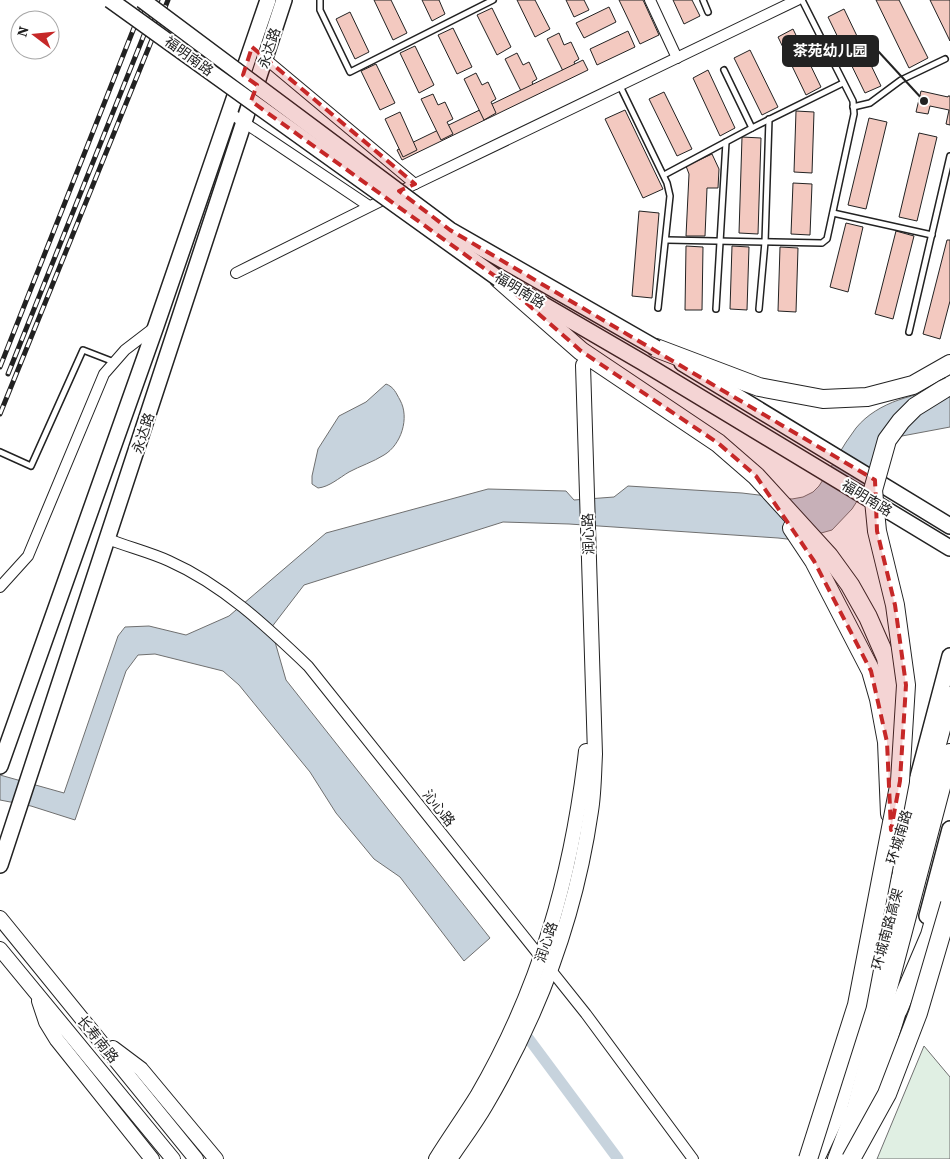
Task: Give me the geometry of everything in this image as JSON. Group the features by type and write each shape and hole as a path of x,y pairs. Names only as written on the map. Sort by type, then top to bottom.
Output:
{"highway":[{"path":"499,279 581,351 718,442 756,476 829,556 850,585 868,617 886,658 902,761"},
{"path":"656,348 759,387 823,399 867,397 913,385 950,364"},
{"path":"808,1159 857,1005 900,781 902,761 906,685 895,605 877,532 873,490 887,440 900,421 915,407 950,386"},
{"path":"756,476 814,561 871,671 879,699 887,742 892,858"},
{"name":"环城南路高架","path":"814,1159 837,1112 950,696"},
{"name":"环城南路高架","path":"838,1159 856,1109 950,753"},
{"path":"898,1010 930,935 950,865"},
{"path":"852,1159 887,1094 918,1013 950,904"}],"main road":[{"name":"福明南路","path":"110,0 499,279 950,548"},
{"name":"福明南路","path":"142,0 450,230 656,348 950,526"},
{"name":"永达路","path":"0,766 156,326 268,0"},
{"name":"永达路","path":"0,865 284,0"},
{"name":"环城南路","path":"799,1159 824,1094 862,955 918,777 950,656"},
{"path":"852,1159 922,932 950,829"}],"street":[{"path":"650,0 677,58"},
{"path":"236,272 797,0"},
{"path":"252,47 415,184"},
{"path":"230,112 369,206"},
{"path":"0,587 28,556 104,374 125,350 156,326"},
{"name":"润心路","path":"450,1159 485,1106 510,1063 539,999 565,929 581,870 592,809 595,754 583,364"},
{"name":"沁心路","path":"108,539 169,561 216,588 259,620 308,666 586,1014 693,1159"},
{"name":"润心路","path":"436,1159 477,1096 500,1052 527,994 554,919 569,862 580,802 592,703"},
{"name":"长寿南路","path":"0,918 196,1159"},
{"name":"长寿南路","path":"0,949 173,1159"},
{"path":"36,993 46,1022 57,1040 152,1159"},
{"path":"94,1034 141,1069 216,1159"}],"lane":[{"path":"320,0 320,10 350,72 493,0"},
{"path":"703,0 708,12"},
{"path":"667,240 822,243 827,239 854,114 852,101 802,0"},
{"path":"853,107 870,103 902,80 945,59"},
{"path":"724,70 752,128"},
{"path":"664,175 769,119 843,83"},
{"path":"620,85 664,175 670,196 667,240 664,250 658,308"},
{"path":"759,309 765,242 769,119"},
{"path":"716,309 726,142"},
{"path":"909,332 950,156"},
{"path":"833,213 932,235"},
{"path":"0,452 31,466 83,350 114,362"}],"highlighted area":[{"path":"252,47 415,184 399,191 450,230 875,480 877,531 895,605 906,685 900,781 891,830 887,742 871,671 814,561 756,476 718,443 581,351 499,279 251,101 257,85 243,75"}],"green space":[{"path":"924,1046 950,1077 950,1159 877,1159"}],"shaded area":[{"path":"386,384 396,393 403,407 404,423 395,445 384,455 349,472 330,484 318,488 312,484 318,449 339,416 366,402"},
{"path":"950,389 950,427 902,436 892,441 852,509 832,530 796,540 569,524 503,522 304,585 271,628 286,680 490,938 464,961 400,877 374,859 336,813 310,772 239,685 223,671 155,654 138,655 126,671 75,820 31,806 0,800 0,775 64,793 118,636 125,627 149,626 186,635 229,616 326,533 488,489 566,491 574,500 614,497 628,486 742,493 792,499 803,497 813,492 819,486 856,428 875,411 912,396"}],"building":[{"path":"374,0 391,0 407,33 393,40"},
{"path":"422,0 439,0 445,14 432,21"},
{"path":"517,0 535,0 550,29 535,37"},
{"path":"566,0 584,0 589,10 574,17"},
{"path":"619,0 643,0 659,35 640,44"},
{"path":"673,0 692,0 700,16 684,24"},
{"path":"876,0 899,0 928,58 909,68"},
{"path":"930,0 950,0 950,41"},
{"path":"609,7 616,22 584,38 576,23"},
{"path":"492,8 511,47 497,55 477,15"},
{"path":"844,9 881,86 865,93 828,17"},
{"path":"350,12 369,52 355,59 336,19"},
{"path":"453,28 472,67 457,74 438,35"},
{"path":"793,29 821,87 806,95 778,37"},
{"path":"628,31 635,47 597,65 590,49"},
{"path":"559,33 564,45 571,42 579,59 574,62 579,73 567,79 547,39"},
{"path":"415,46 434,85 419,93 400,53"},
{"path":"750,50 778,107 762,115 734,58"},
{"path":"517,53 523,65 529,62 537,79 532,82 537,94 525,99 505,59"},
{"path":"583,60 588,70 402,160 397,150"},
{"path":"376,64 395,103 380,110 361,71"},
{"path":"708,70 735,128 720,136 693,78"},
{"path":"476,73 482,85 488,82 496,99 491,102 496,113 484,120 464,79"},
{"path":"921,91 950,96 950,125 946,124 949,110 930,106 928,114 916,112"},
{"path":"664,92 692,149 677,156 649,99"},
{"path":"433,94 438,105 445,102 453,119 447,122 453,134 441,140 421,99"},
{"path":"625,110 663,189 643,198 605,119"},
{"path":"796,111 814,112 812,173 794,172"},
{"path":"400,112 417,150 403,157 385,119"},
{"path":"869,118 887,122 866,209 848,205"},
{"path":"919,133 937,137 917,221 899,217"},
{"path":"742,137 761,138 758,234 739,233"},
{"path":"712,154 719,169 718,188 707,188 705,236 686,236 689,174 686,166"},
{"path":"793,183 812,184 810,235 791,234"},
{"path":"639,211 659,213 652,298 632,296"},
{"path":"846,223 863,227 848,292 830,287"},
{"path":"896,231 914,236 893,319 875,314"},
{"path":"947,240 950,240 950,301 940,339 923,334"},
{"path":"686,246 703,247 702,310 685,310"},
{"path":"732,246 749,247 747,310 730,309"},
{"path":"780,247 798,248 796,312 778,311"}],"waterway":[{"path":"520,1027 618,1159"}],"railway":[{"path":"0,367 145,0"},
{"path":"8,374 158,0"},
{"path":"0,414 168,0"}],"place":[{"name":"茶苑幼儿园","path":"924,101"}]}
